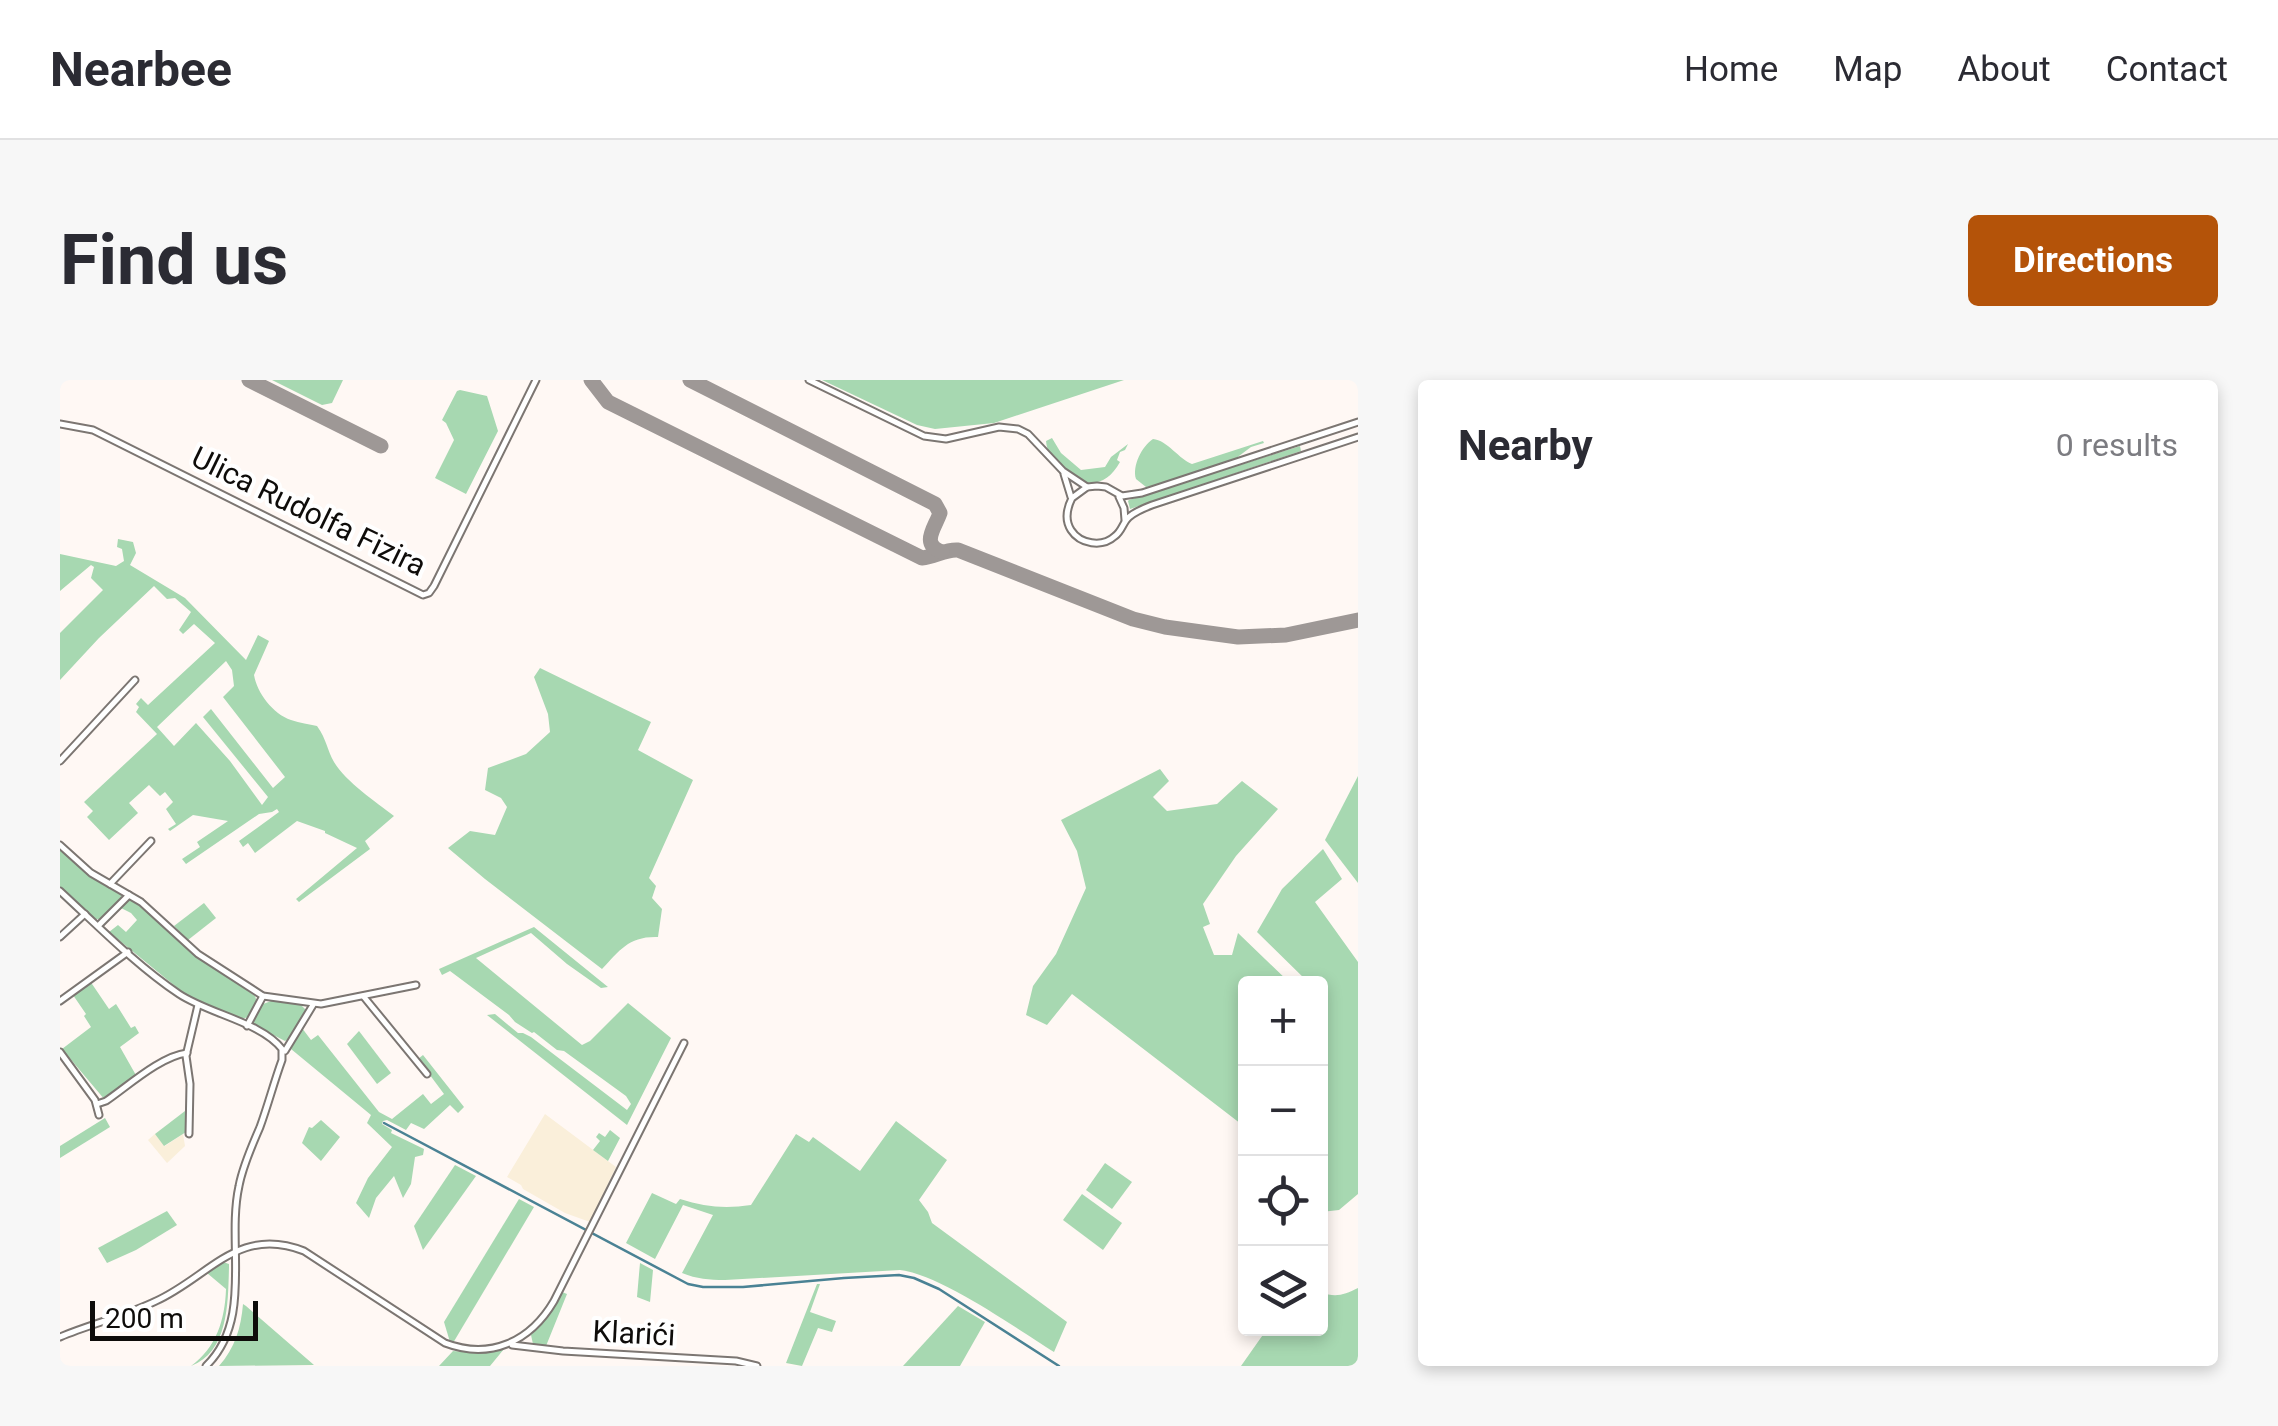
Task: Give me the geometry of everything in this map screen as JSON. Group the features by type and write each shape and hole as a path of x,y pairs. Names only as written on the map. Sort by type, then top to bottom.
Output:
{"street":[{"name":"Ulica Rudolfa Fizira","path":"60,424 88,428 423,595 434,586 536,380"},
{"path":"809,380 924,436 946,438 998,427 1018,428 1063,471 1087,487"},
{"path":"1117,494 1125,520 1120,532 1109,541 1094,543 1074,534 1066,512 1072,498 1087,487 1102,486 1125,496 1151,491 1358,422"},
{"path":"1125,520 1152,504 1358,436"},
{"path":"1063,471 1072,498"},
{"path":"60,760 135,680"},
{"path":"110,884 151,841"},
{"path":"60,845 78,863 144,905 198,954 263,996 329,1004 416,984"},
{"path":"60,890 171,988 275,1041 283,1053"},
{"path":"98,926 128,894"},
{"path":"60,937 85,914"},
{"path":"60,1001 128,952"},
{"path":"247,1026 263,996"},
{"path":"364,997 426,1074"},
{"path":"206,1366 230,1330 240,1182 283,1053 314,1004"},
{"path":"190,1134 186,1052 198,1005"},
{"path":"509,1344 533,1328 550,1309 684,1043"},
{"path":"60,1052 97,1104 99,1115"},
{"path":"97,1104 166,1060 186,1052"},
{"name":"Klarići","path":"235,1250 265,1243 297,1248 444,1343 460,1348 478,1350 509,1344 736,1361 757,1366"},
{"path":"60,1337 155,1302 235,1250"}],"shaded area":[{"path":"545,1114 616,1167 590,1222 565,1213 507,1177"},
{"path":"155,1134 165,1146 183,1134 185,1146 167,1163 148,1140"}],"green space":[{"path":"272,380 343,380 332,403 322,405"},
{"path":"822,380 1124,380 994,423 935,429 917,425"},
{"path":"460,390 487,396 498,431 466,494 435,478 454,440 442,420"},
{"path":"1052,438 1061,453 1081,470 1105,467 1111,457 1128,444 1120,452 1120,462 1113,472 1090,483 1073,476 1052,457 1046,441"},
{"path":"1153,439 1192,464 1264,443 1235,459 1146,487 1136,479 1135,468 1142,451"},
{"path":"1300,446 1301,451 1130,509 1129,500"},
{"path":"118,539 133,542 136,553 130,565 185,598 246,660 258,635 269,641 254,675 262,696 284,717 317,726 339,769 394,816 365,841 370,849 299,902 296,899 357,848 297,821 255,853 248,843 243,847 239,841 279,812 277,809 259,814 186,864 182,859 200,847 197,842 228,821 193,815 170,831 176,824 166,809 173,802 165,792 160,796 149,785 129,803 138,813 109,840 87,817 93,811 84,802 157,734 136,712 136,704 141,698 148,705 215,643 194,624 183,634 179,630 191,612 175,598 167,599 154,586 60,680 60,633 103,590 91,578 91,565 60,591 60,554 116,566 124,561 122,549 117,547","holes":["226,661 234,686 223,697 285,777 273,788 211,709 203,717 268,797 262,805 196,723 174,746 157,727"]},
{"path":"540,668 651,722 638,750 693,780 649,878 656,886 652,898 662,909 658,937 632,942 602,969 448,848 470,831 495,835 507,807 501,798 485,790 488,768 526,754 550,732 548,714 534,677"},
{"path":"1160,769 1169,781 1153,797 1167,811 1217,804 1242,781 1278,809 1236,856 1203,904 1210,924 1203,927 1214,955 1232,955 1238,933 1283,976 1238,976 1238,1122 1072,994 1047,1025 1026,1015 1033,986 1056,954 1086,888 1077,851 1061,820"},
{"path":"1358,776 1358,883 1325,840"},
{"path":"60,848 91,875 121,893 121,899 101,919 95,919 60,887"},
{"path":"1323,849 1342,879 1315,902 1358,962 1358,1194 1339,1210 1328,1211 1328,976 1302,976 1257,932 1282,889"},
{"path":"129,900 146,909 188,949 255,996 257,1002 249,1017 240,1019 186,995 109,932 118,925 126,932 137,920 119,907"},
{"path":"204,903 216,918 188,940 174,926"},
{"path":"534,927 608,987 601,988 531,933 476,958 582,1045 628,1003 671,1038 627,1125 487,1015 495,1014 518,1033 531,1037 627,1110 631,1104 626,1096 564,1051 515,1022 450,971 442,975 439,969"},
{"path":"90,981 109,1009 116,1004 131,1028 135,1026 139,1033 120,1047 137,1077 105,1100 62,1049 91,1027 73,995"},
{"path":"274,1000 299,1003 306,1010 285,1041 256,1026 252,1019 263,1004"},
{"path":"302,1028 311,1040 318,1035 379,1112 392,1119 423,1094 431,1104 444,1094 418,1059 423,1055 464,1107 458,1113 450,1105 424,1129 411,1123 406,1130 383,1121 391,1133 424,1149 423,1155 415,1157 411,1184 403,1198 394,1176 376,1198 369,1218 356,1203 368,1178 392,1147 367,1123 371,1115 291,1049"},
{"path":"359,1031 391,1073 377,1084 347,1044"},
{"path":"185,1111 186,1132 164,1146 155,1134"},
{"path":"105,1118 110,1127 60,1158 60,1146"},
{"path":"321,1120 340,1137 321,1161 302,1143 309,1127"},
{"path":"896,1121 947,1160 919,1200 932,1223 1067,1322 1054,1352 957,1292 900,1270 725,1280 682,1273 713,1215 683,1205 655,1259 626,1243 652,1193 676,1204 680,1199 715,1206 751,1205 796,1134 809,1142 813,1137 860,1171"},
{"path":"610,1130 620,1138 608,1161 593,1150 600,1141 596,1137 599,1133 605,1137"},
{"path":"1105,1163 1132,1182 1112,1209 1086,1190"},
{"path":"455,1165 476,1176 423,1250 414,1226"},
{"path":"1082,1194 1122,1223 1103,1250 1063,1220"},
{"path":"519,1199 534,1207 453,1343 450,1342 444,1322"},
{"path":"167,1211 177,1225 107,1263 98,1248"},
{"path":"223,1262 229,1264 224,1324 213,1349 191,1366 207,1351 221,1322 226,1289 207,1273"},
{"path":"640,1263 653,1270 650,1302 637,1297"},
{"path":"817,1284 810,1312 836,1321 832,1332 818,1328 802,1366 786,1363"},
{"path":"1358,1288 1358,1366 1241,1366 1262,1336 1328,1336 1328,1294"},
{"path":"562,1292 567,1294 546,1346 533,1344 531,1335"},
{"path":"243,1304 314,1365 219,1366 236,1337"},
{"path":"958,1306 985,1322 960,1366 903,1366"},
{"path":"504,1349 490,1366 439,1366 453,1351"}],"waterway":[{"path":"384,1123 688,1284 743,1287 899,1275 914,1278 939,1289 1059,1366"}],"taxiway":[{"path":"249,380 381,446"},
{"path":"591,380 608,402 922,558 958,550 1133,619 1165,627 1238,637 1286,635 1358,620"},
{"path":"690,380 935,504 940,513 930,540 942,552"}]}
